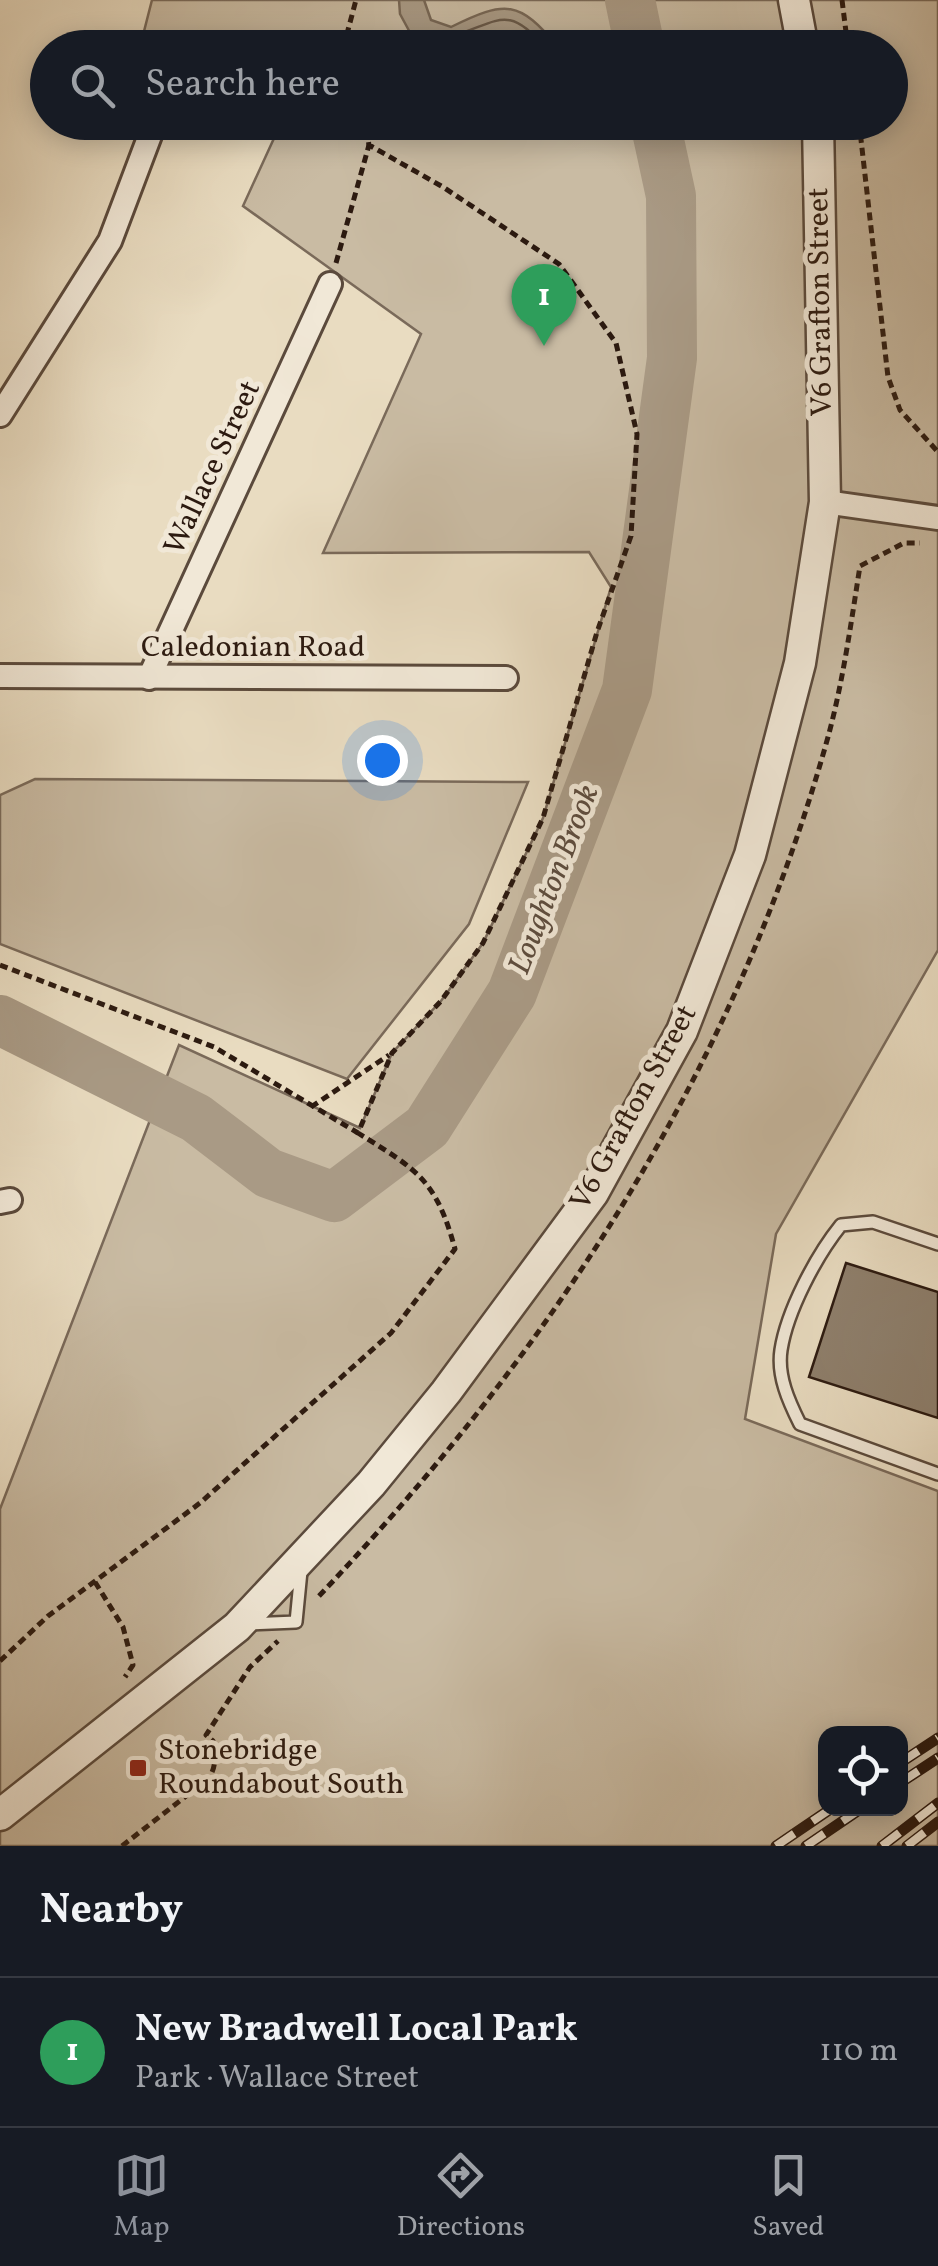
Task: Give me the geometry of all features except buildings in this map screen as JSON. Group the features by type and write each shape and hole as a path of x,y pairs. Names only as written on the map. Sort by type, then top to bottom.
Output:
{"street":[{"path":"794,0 800,30"},
{"path":"0,415 110,241 149,140"},
{"name":"V6 Grafton Street","path":"0,1816 237,1626 371,1484 446,1392 593,1192 682,1031 750,854 800,662 825,502 818,140"},
{"name":"Wallace Street","path":"150,678 330,284"},
{"path":"825,502 938,518"},
{"name":"Caledonian Road","path":"0,676 506,678"}],"lane":[{"path":"938,1244 872,1222 841,1226 817,1254 780,1351 785,1396 800,1424 938,1474"}],"path":[{"path":"348,30 356,0"},
{"path":"842,0 846,30"},
{"path":"330,284 368,140"},
{"path":"860,140 888,378 900,410 938,452"},
{"path":"309,1108 392,1053 441,1001 483,943 543,818 597,632 630,536 638,434 616,343 559,264 443,187 369,145"},
{"path":"0,965 214,1047 309,1108 358,1133 425,1178 445,1213 455,1249 391,1333 200,1504 94,1582 0,1662"},
{"path":"358,1133 392,1053"},
{"path":"94,1582 123,1627 133,1665 116,1692"}],"shaded area":[{"path":"152,0 938,0 938,950 776,1234 745,1419 938,1491 938,1846 0,1846 0,1509 179,1045 360,1128 392,1053 441,1001 483,943 543,818 611,587 589,552 323,553 421,334 243,206 273,140 908,140 908,30 144,30"},
{"path":"35,779 528,782 469,924 347,1079 0,944 0,795"}],"water":[{"path":"399,0 424,0 431,20 451,27 485,12 511,9 533,20 542,30 409,30 400,14"}],"waterway":[{"name":"Loughton Brook","path":"630,0 636,30"},
{"name":"Loughton Brook","path":"0,1020 196,1118 268,1173 334,1197 427,1127 512,993 627,690 672,358 671,196 659,140"}],"railway":[{"path":"908,1758 938,1738"},
{"path":"908,1778 938,1758"},
{"path":"882,1846 938,1803"},
{"path":"776,1846 820,1816"},
{"path":"806,1846 850,1816"},
{"path":"907,1846 938,1822"}],"place":[{"name":"New Bradwell Local Park","path":"544,346"},
{"name":"Stonebridge Roundabout South","path":"138,1768"}]}
